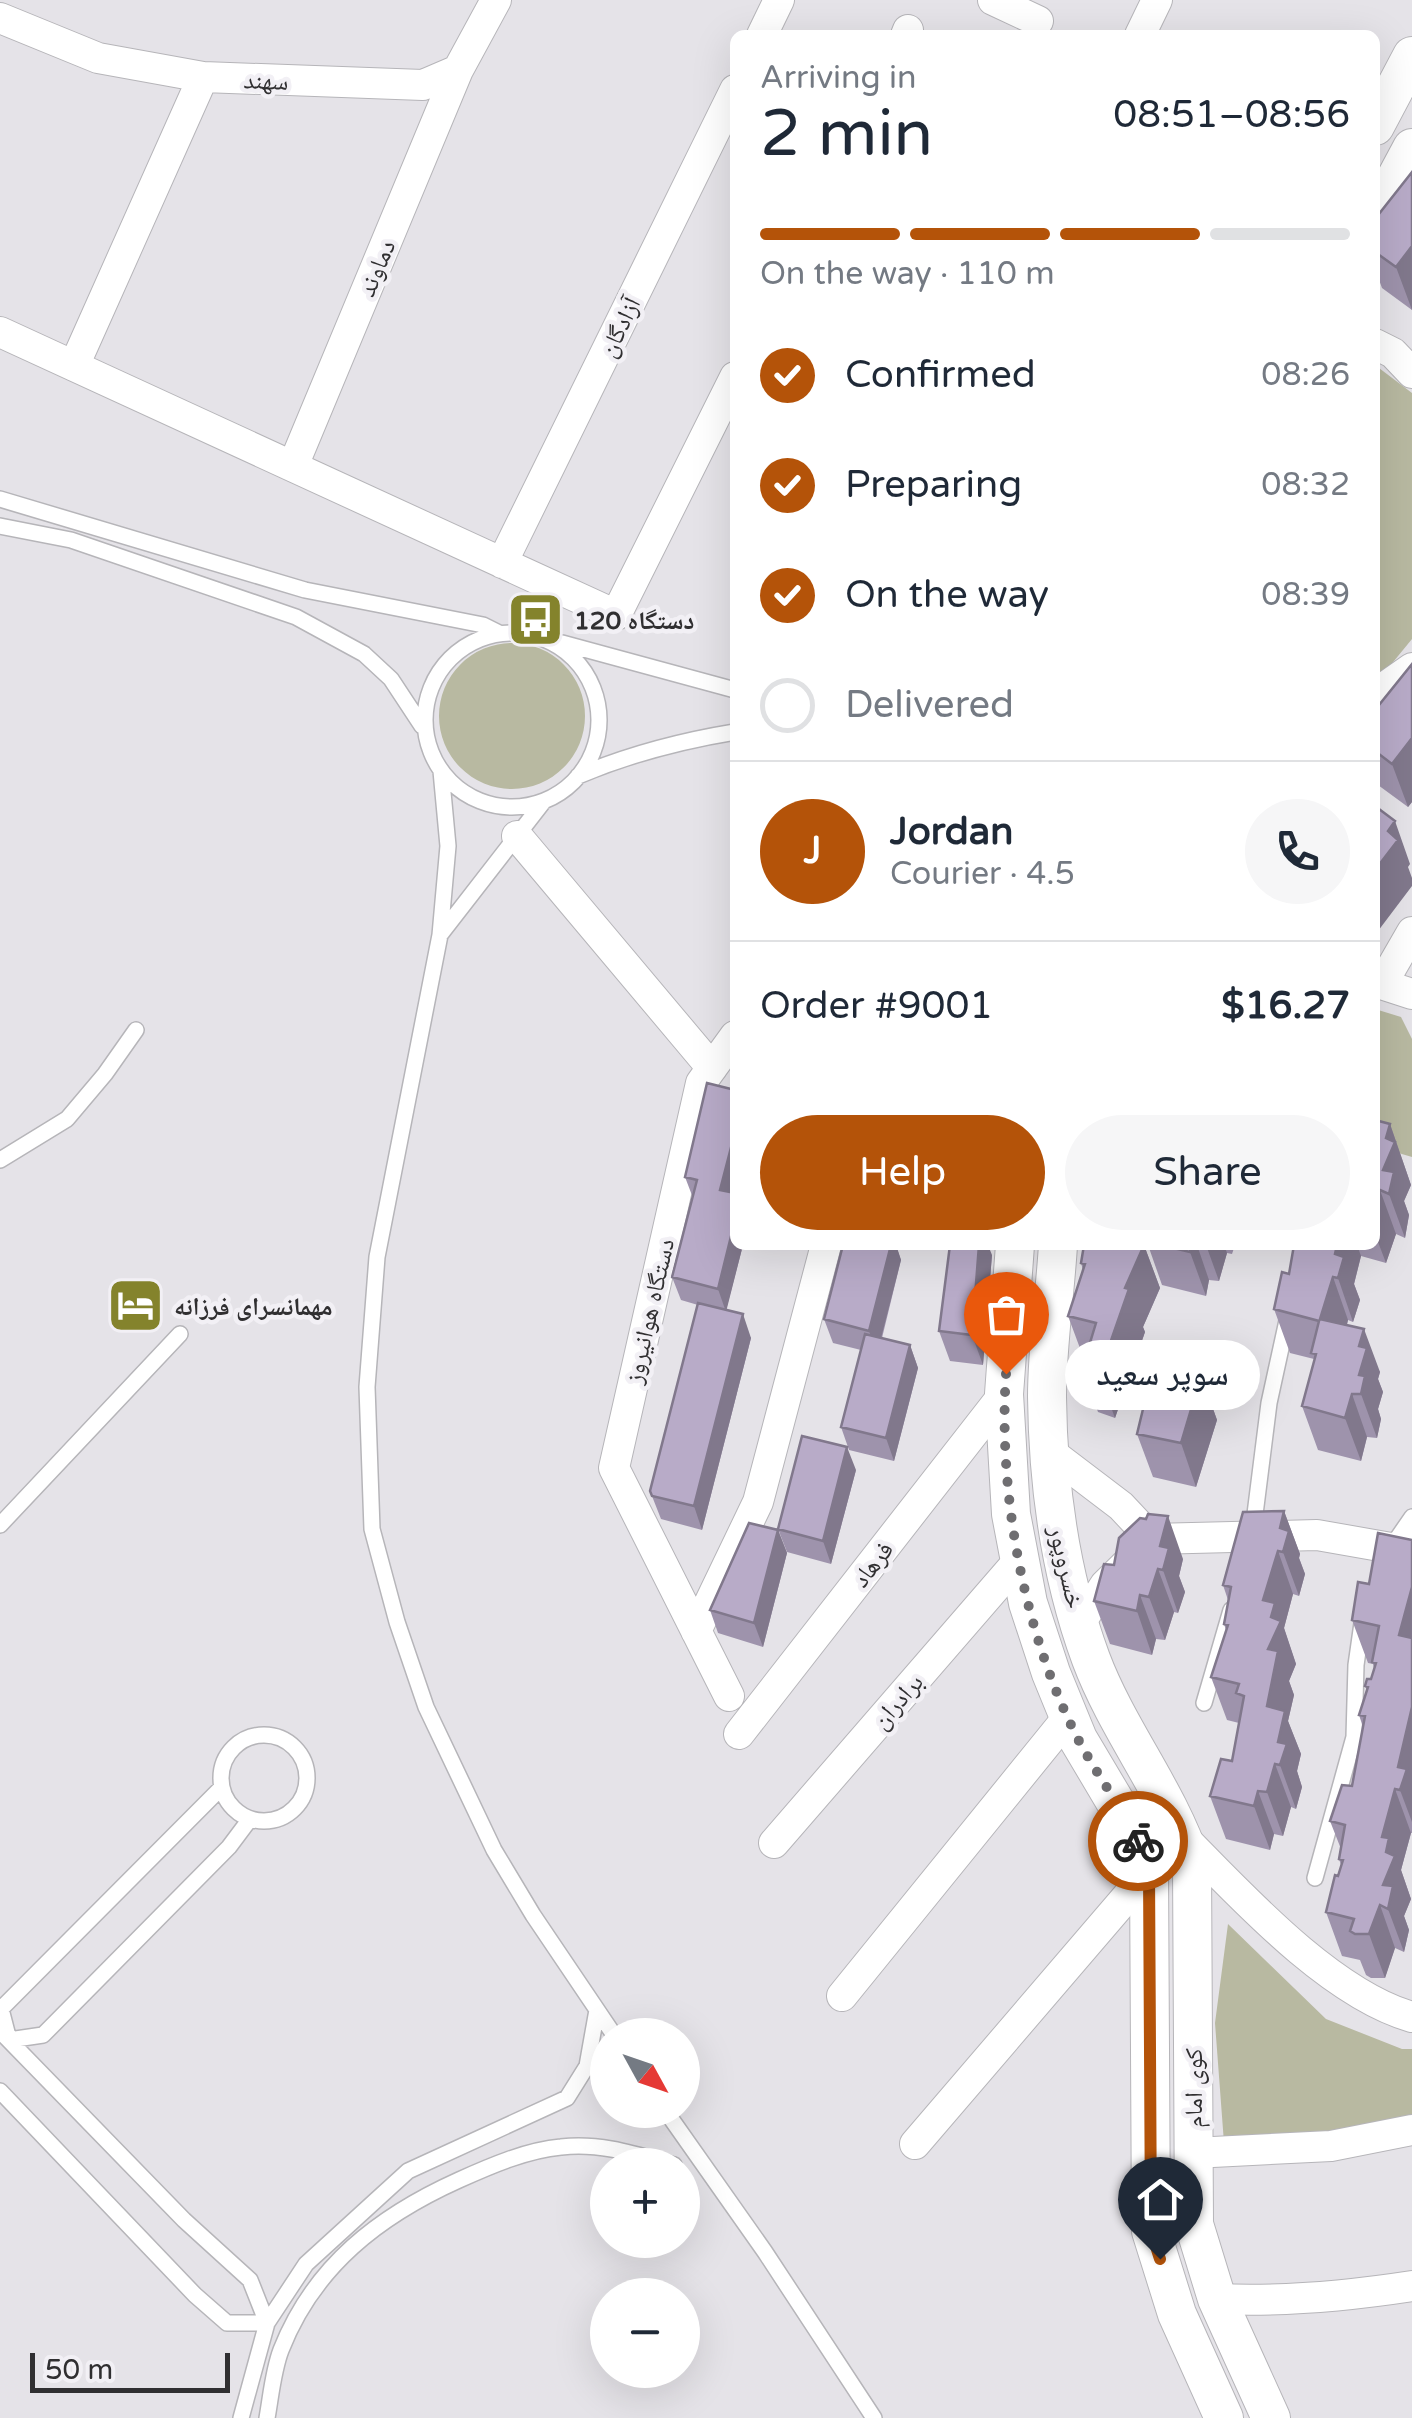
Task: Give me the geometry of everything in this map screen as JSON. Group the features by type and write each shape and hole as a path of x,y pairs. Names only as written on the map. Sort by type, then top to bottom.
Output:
{"street":[{"path":"458,70 496,0"},
{"path":"765,30 780,0"},
{"path":"993,0 1040,19"},
{"path":"1142,30 1157,0"},
{"name":"سهند","path":"0,18 98,58 204,77 423,85 458,70"},
{"path":"1380,117 1412,56"},
{"name":"دماوند","path":"293,466 458,70"},
{"path":"74,366 204,77"},
{"name":"آزادگان","path":"502,563 730,100"},
{"path":"1380,208 1412,148"},
{"path":"0,332 616,615 730,387"},
{"path":"1380,346 1394,353 1412,372"},
{"path":"1380,690 1412,668"},
{"path":"517,836 712,1068"},
{"path":"1380,980 1412,932"},
{"path":"1380,984 1412,994"},
{"name":"دستگاه هوانیروز","path":"729,1696 614,1468 700,1082 730,1043"},
{"path":"696,1630 758,1502 825,1250"},
{"name":"خسروپور","path":"1015,1250 1005,1384 1011,1514 1028,1603 1050,1674 1078,1739 1135,1835 1149,1880"},
{"name":"خسروپور","path":"1058,1250 1049,1375 1050,1452 1054,1509 1070,1592 1116,1720 1189,1861"},
{"path":"1005,1384 1049,1375"},
{"name":"فرهاد","path":"739,1734 1005,1384"},
{"path":"1050,1452 1121,1506 1152,1539 1249,1545 1318,1535 1395,1552"},
{"path":"1080,1623 1105,1585 1152,1539"},
{"path":"654,1550 683,1575 701,1576 716,1569 734,1551"},
{"name":"برادران","path":"774,1842 1020,1559"},
{"path":"842,1996 1069,1716"},
{"path":"914,2144 1149,1880 1189,1861 1295,1945 1385,2009 1412,2017"},
{"name":"کوی امام","path":"1189,1861 1194,2224 1217,2299 1271,2418"},
{"name":"کوی امام","path":"1149,1880 1151,2231 1177,2314 1224,2418"},
{"path":"1194,2153 1331,2146 1412,2130"},
{"path":"1217,2299 1324,2298 1412,2286"}],"lane":[{"path":"0,500 305,590 483,625 499,633"},
{"path":"0,526 71,540 296,617 364,654 415,712 441,772 448,846 440,935 378,1257 367,1387 372,1529 426,1707 494,1850 602,2018"},
{"path":"426,735 424,715 436,677 462,648 499,633 524,633 730,689"},
{"path":"441,772 465,794 495,806 528,806 544,801 563,791 578,776 597,740 598,700 580,664 548,640"},
{"path":"578,776 657,748 730,733"},
{"path":"440,935 544,801"},
{"path":"0,1160 68,1119 136,1030"},
{"path":"1249,1545 1268,1402 1293,1291"},
{"path":"0,1525 180,1334"},
{"path":"1395,1552 1412,1517"},
{"path":"1204,1703 1236,1592"},
{"path":"1314,1878 1354,1737 1356,1665 1364,1610"},
{"path":"222,1786 237,1812 250,1819 277,1819 300,1803 308,1776 297,1750 273,1736 246,1739 226,1759 222,1786 2,2009 4,2036 184,2220 250,2280 267,2323"},
{"path":"4,2036 43,2035 229,1847 250,1819"},
{"path":"241,2418 267,2323 306,2264 408,2171 567,2098 587,2066 597,2010"},
{"path":"0,2090 205,2304 227,2323 267,2323"},
{"path":"677,2128 874,2418"},
{"path":"267,2418 280,2352 306,2302 333,2264 374,2228 412,2202 491,2166 561,2146 598,2148"},
{"path":"700,2172 710,2175"}],"green space":[{"path":"1380,369 1412,393 1412,639 1380,673"},
{"path":"512,643 540,649 564,664 579,688 585,716 579,744 564,768 540,783 512,789 484,783 460,768 445,744 439,716 445,688 460,664 484,649"},
{"path":"1380,1011 1401,1017 1412,1039 1412,1157 1380,1147"},
{"path":"1228,1924 1326,2019 1402,2049 1412,2049 1412,2126 1224,2143 1215,2023"}],"building":[{"path":"1412,172 1412,246 1396,267 1380,256 1380,213"},
{"path":"1412,664 1412,738 1392,764 1380,755 1380,704"},
{"path":"1380,810 1395,821 1388,831 1398,840 1380,863"},
{"path":"707,1083 730,1089 730,1151 720,1190 730,1192 730,1240 718,1289 672,1277 697,1180 685,1177"},
{"path":"1380,1121 1390,1124 1386,1138 1395,1142 1383,1170 1394,1172 1389,1194 1380,1190"},
{"path":"842,1250 890,1250 869,1331 824,1319"},
{"path":"949,1250 979,1250 972,1335 939,1331"},
{"path":"1083,1250 1142,1250 1125,1288 1129,1289 1099,1375 1082,1369 1096,1323 1068,1316 1085,1264 1081,1263"},
{"path":"1293,1250 1336,1250 1335,1254 1344,1257 1338,1278 1333,1277 1320,1319 1364,1329 1359,1346 1367,1348 1359,1375 1365,1376 1361,1394 1352,1394 1345,1418 1302,1406 1316,1354 1311,1353 1319,1321 1274,1309 1282,1272 1289,1274"},
{"path":"698,1303 743,1314 694,1506 652,1496 650,1491"},
{"path":"865,1334 910,1345 886,1438 841,1427"},
{"path":"1154,1348 1197,1359 1193,1374 1201,1376 1181,1443 1137,1434"},
{"path":"802,1436 847,1447 823,1541 778,1529"},
{"path":"1284,1511 1280,1528 1289,1531 1283,1552 1278,1551 1263,1600 1275,1603 1271,1617 1281,1621 1268,1649 1278,1651 1267,1706 1285,1711 1278,1742 1287,1744 1280,1765 1275,1764 1267,1792 1258,1791 1254,1806 1210,1796 1221,1759 1232,1761 1244,1696 1236,1693 1239,1684 1211,1677 1228,1625 1224,1624 1231,1587 1223,1585 1243,1512"},
{"path":"1148,1514 1168,1516 1160,1546 1169,1548 1149,1597 1140,1595 1137,1611 1094,1601 1104,1564 1114,1565 1119,1538"},
{"path":"749,1523 778,1530 754,1623 710,1610"},
{"path":"1378,1533 1412,1540 1412,1587 1399,1635 1412,1638 1412,1707 1398,1767 1407,1769 1400,1790 1395,1789 1382,1837 1389,1838 1386,1852 1395,1856 1383,1885 1393,1886 1388,1909 1380,1905 1369,1934 1355,1934 1350,1931 1354,1919 1326,1912 1343,1860 1339,1859 1345,1825 1330,1821 1342,1785 1352,1786 1365,1716 1359,1715 1367,1679 1371,1679 1376,1663 1372,1662 1379,1626 1352,1620 1358,1582 1369,1584"}],"way so far":[{"path":"1006,1374 1011,1514 1028,1603 1050,1674 1078,1739 1138,1841"}],"place":[{"name":"120 دستگاه","path":"535,620"},
{"name":"مهمانسرای فرزانه","path":"135,1306"},
{"name":"سوپر سعید","path":"1006,1374"}],"route":[{"path":"1138,1841 1149,1871 1151,2231 1160,2259"}]}
